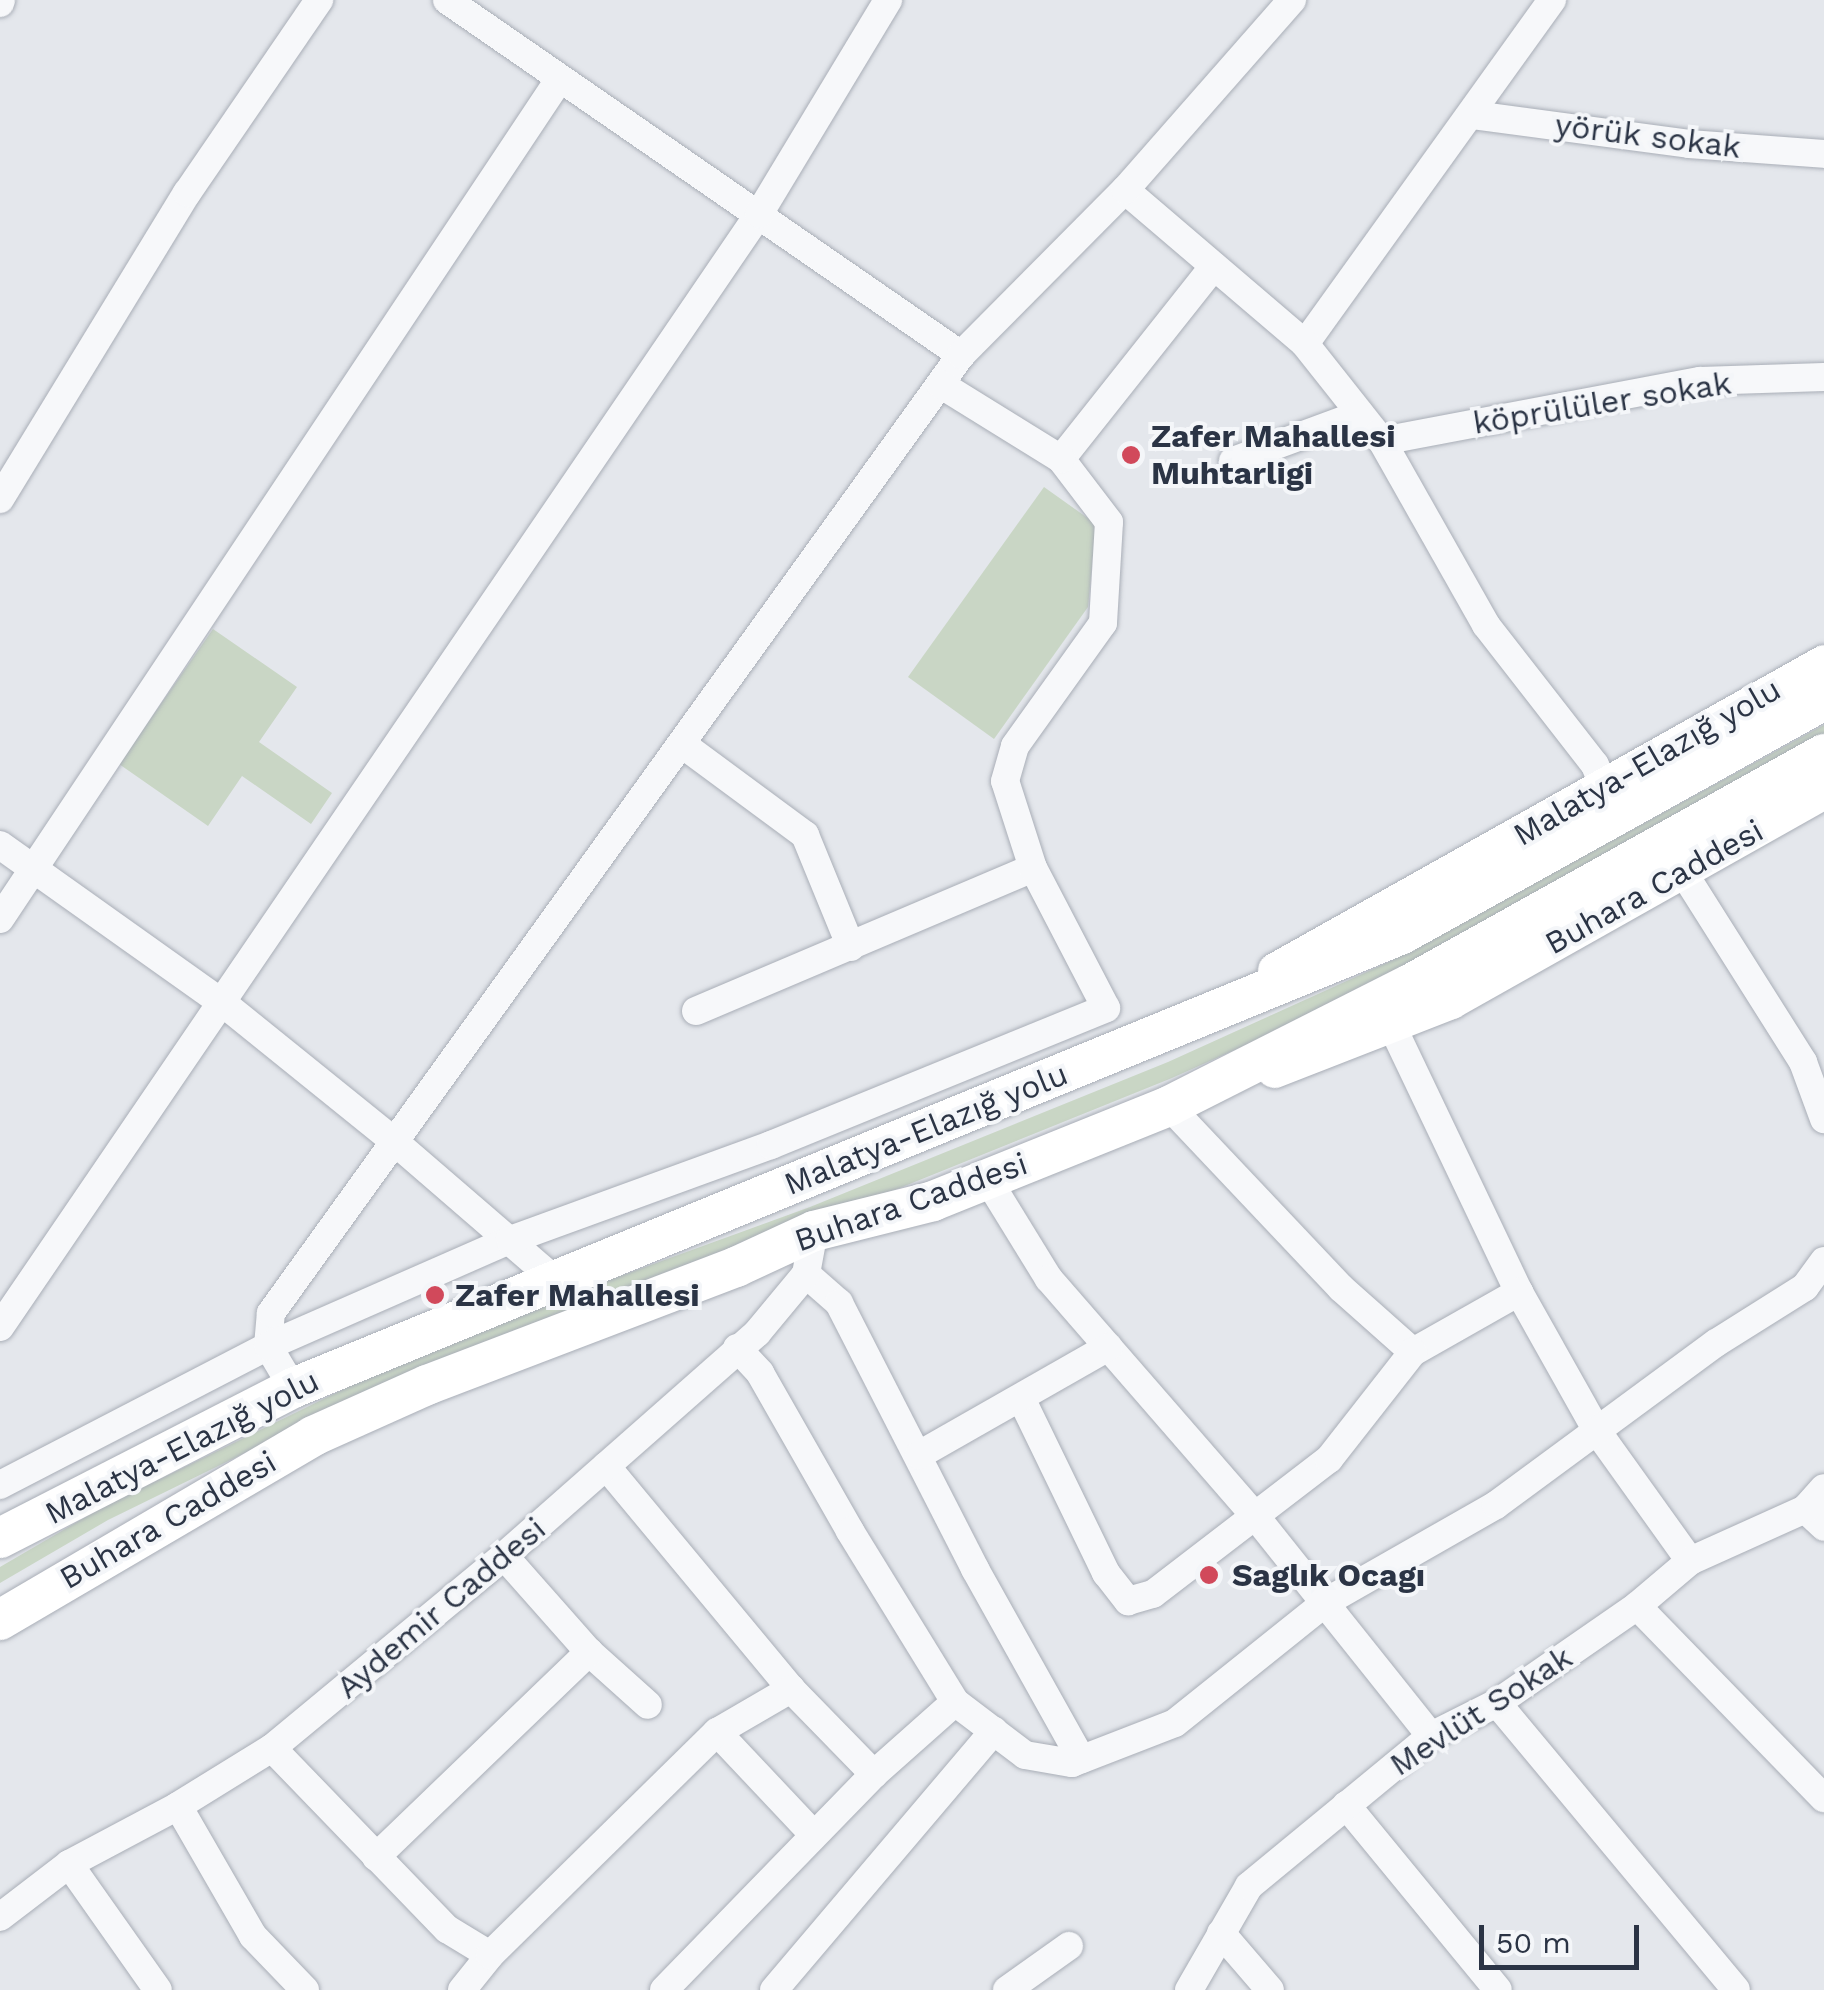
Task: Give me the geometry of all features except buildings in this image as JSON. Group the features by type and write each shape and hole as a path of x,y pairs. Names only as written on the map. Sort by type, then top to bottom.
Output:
{"highway":[{"path":"1160,1032 1402,934 1824,700"},
{"path":"1169,1106 1409,985 1824,754"},
{"name":"Malatya-Elazığ yolu","path":"0,1538 293,1388 957,1119 1160,1032"},
{"name":"Buhara Caddesi","path":"0,1620 312,1436 427,1385 736,1267 814,1231 933,1201 1169,1106"}],"main road":[{"name":"Malatya-Elazığ yolu","path":"1160,1032 1824,662"},
{"name":"Buhara Caddesi","path":"1169,1106 1451,1001 1824,791"}],"street":[{"path":"0,499 187,193 319,0"},
{"path":"447,0 961,355"},
{"path":"0,1327 224,1004 759,214 888,0"},
{"path":"293,1388 268,1346 271,1313 394,1142 961,355 1125,190 1292,0"},
{"path":"1305,344 1552,0"},
{"path":"0,919 559,80"},
{"name":"yörük sokak","path":"1473,114 1689,144 1824,154"},
{"path":"1125,190 1305,344 1382,441 1486,625 1595,765 1604,787"},
{"path":"1061,459 1214,266"},
{"name":"köprülüler sokak","path":"1382,441 1700,381 1824,377"},
{"path":"0,1485 268,1346 510,1240 771,1145 1106,1008 1034,868 1005,781 1015,746 1103,622 1108,522 1061,459 940,384"},
{"path":"1232,461 1360,414"},
{"path":"682,744 804,835 850,946"},
{"path":"0,845 224,1004 394,1142 554,1280"},
{"path":"696,1010 1034,868"},
{"path":"1682,872 1803,1062 1824,1119"},
{"path":"1392,1026 1519,1292 1597,1431 1690,1561"},
{"path":"1169,1106 1341,1288 1412,1352"},
{"path":"988,1180 1049,1279 1256,1517 1431,1736"},
{"name":"Aydemir Caddesi","path":"0,1917 69,1864 178,1806 272,1748 504,1556 757,1333 806,1274 814,1231"},
{"path":"738,1348 760,1373 850,1532 955,1702 1025,1755 1072,1763 1176,1723 1326,1602 1496,1505 1716,1343 1805,1287 1824,1261"},
{"path":"806,1274 839,1303 974,1569 1082,1760"},
{"path":"1020,1398 1106,1573 1128,1601 1154,1594 1329,1459 1412,1352 1519,1292"},
{"path":"919,1455 1108,1347"},
{"path":"606,1466 791,1689 874,1774"},
{"name":"Mevlüt Sokak","path":"1189,1990 1249,1886 1431,1736 1498,1704 1637,1606 1690,1561 1818,1508"},
{"path":"504,1556 589,1652 648,1705"},
{"path":"1637,1606 1824,1798"},
{"path":"376,1857 589,1652"},
{"path":"462,1990 490,1955 717,1732 791,1689"},
{"path":"664,1990 874,1774 955,1702"},
{"path":"1498,1704 1736,1990"},
{"path":"774,1990 994,1731"},
{"path":"717,1732 814,1835"},
{"path":"272,1748 447,1929 490,1955"},
{"path":"1346,1805 1498,1990"},
{"path":"178,1806 252,1936 305,1990"},
{"path":"69,1864 158,1990"},
{"path":"1221,1933 1270,1990"},
{"path":"1007,1990 1068,1946"}],"green space":[{"path":"1044,487 1096,524 1088,607 994,739 908,677"},
{"path":"213,629 297,687 259,742 332,793 311,824 242,776 208,826 119,764"},
{"path":"1824,725 1824,744 1398,977 1172,1078 813,1223 353,1400 108,1520 0,1583 0,1567 101,1508 350,1386 483,1326 810,1207 1168,1062 1393,960"}],"place":[{"name":"Zafer Mahallesi Muhtarligi","path":"1131,455"},
{"name":"Zafer Mahallesi","path":"435,1295"},
{"name":"Saglık Ocagı","path":"1209,1575"}]}
